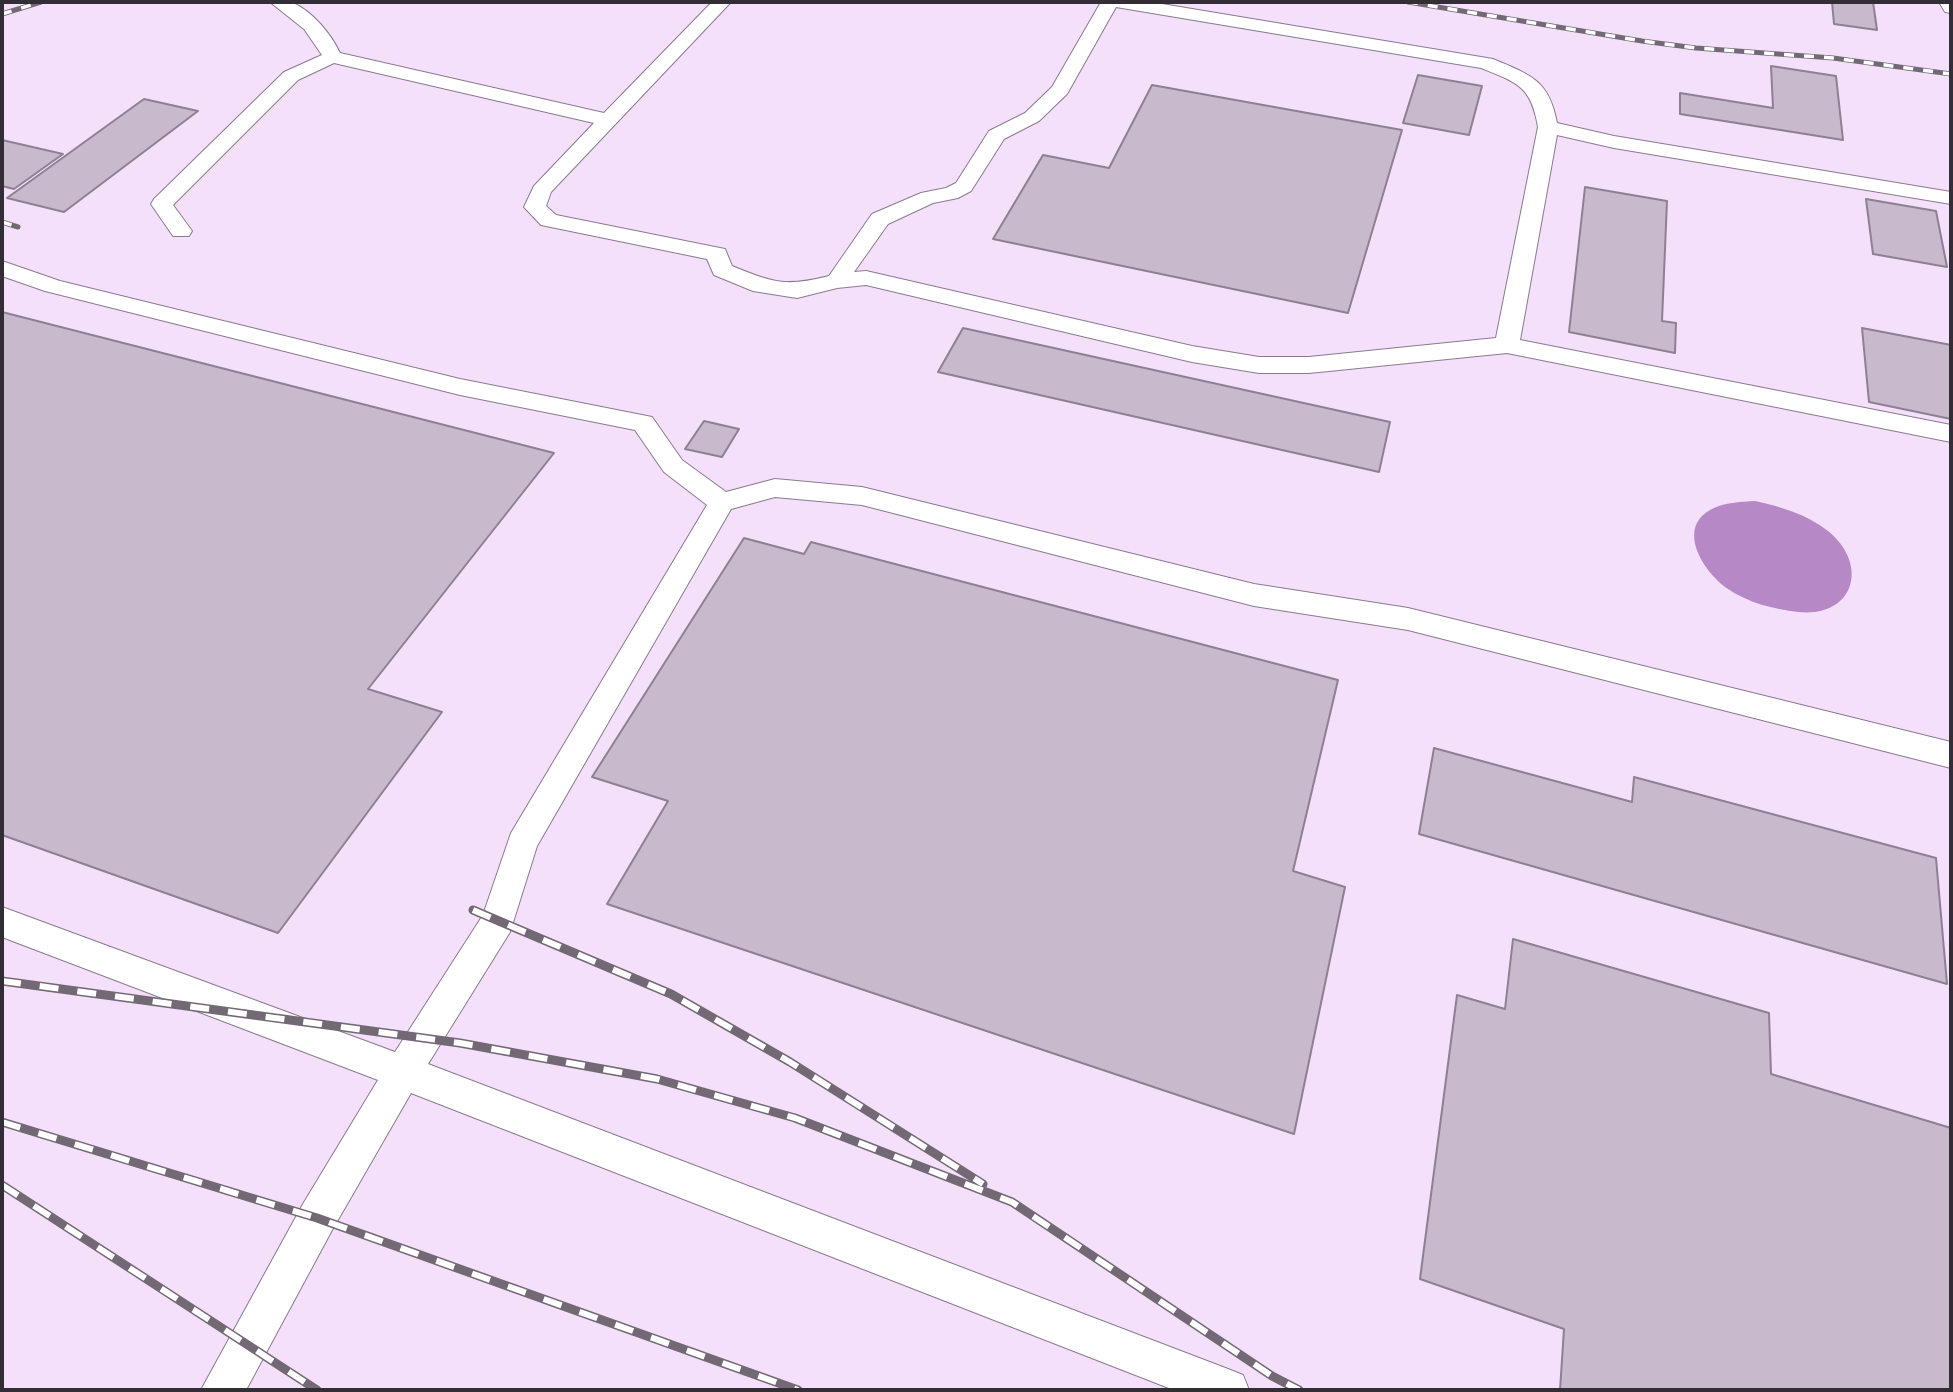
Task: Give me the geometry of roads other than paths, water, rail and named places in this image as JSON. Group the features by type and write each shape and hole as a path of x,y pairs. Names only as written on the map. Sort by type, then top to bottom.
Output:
{"lane":[{"path":"279,2 306,19 327,42 332,57"},
{"path":"722,2 541,190 535,207 549,220 717,254 722,270 761,286 797,291 837,281 866,278 1192,354 1259,365 1309,365 1507,345 1951,435"},
{"path":"837,281 880,219 928,197 951,194 964,187 996,135 1032,117 1060,90 1110,2"},
{"path":"1119,2 1486,63 1522,78 1543,100 1548,127 1507,345"},
{"path":"1948,2 1951,8"},
{"path":"181,231 162,204 291,76 332,57 607,120"},
{"path":"1548,127 1614,142 1951,198"},
{"path":"2,268 53,286 460,387 643,423 673,466 722,502"},
{"path":"222,1390 250,1345 317,1217 498,921 522,843 722,502 775,488 862,496 1254,595 1408,619 1951,755"},
{"path":"2,922 404,1072 890,1263 1228,1390"}],"railway":[{"path":"2,14 41,2"},
{"path":"1408,2 1642,41 1696,48 1833,58 1951,74"},
{"path":"2,222 18,227"},
{"path":"473,910 671,994 790,1062 983,1184"},
{"path":"2,981 460,1043 657,1079 795,1118 1012,1202 1272,1376 1299,1390"},
{"path":"2,1122 317,1218 798,1390"},
{"path":"2,1185 317,1390"}]}
